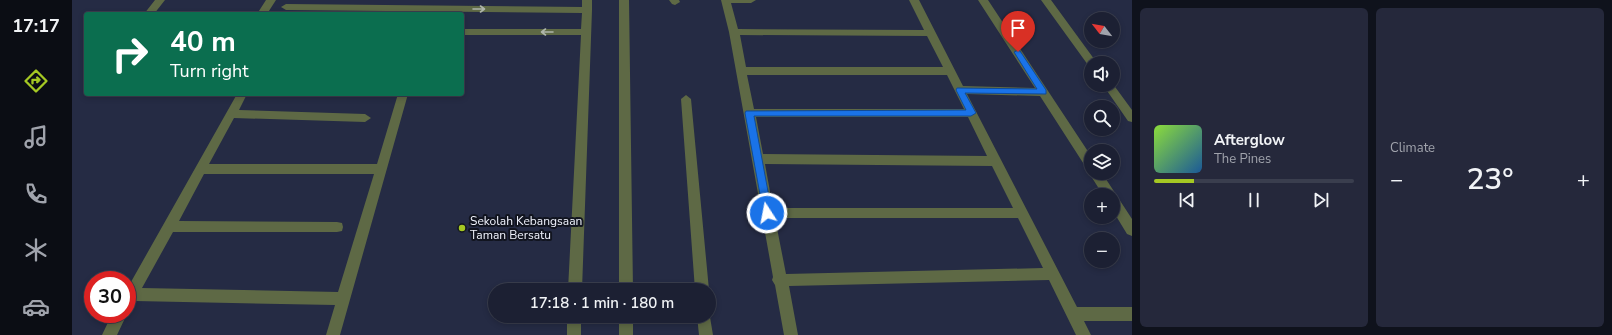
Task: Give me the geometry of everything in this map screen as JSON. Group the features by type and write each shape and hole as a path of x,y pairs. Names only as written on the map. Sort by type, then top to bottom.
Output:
{"street":[{"path":"151,12 160,0"},
{"path":"263,12 271,0"},
{"path":"624,0 626,283"},
{"path":"752,0 726,0 734,32 779,280 791,335"},
{"path":"914,0 1084,335"},
{"path":"983,0 1084,155"},
{"path":"1046,0 1087,56"},
{"path":"286,7 427,8 587,5 575,283"},
{"path":"464,32 586,32"},
{"path":"734,32 931,33"},
{"path":"741,71 950,72"},
{"path":"960,90 1044,92"},
{"path":"1113,92 1132,118"},
{"path":"136,285 241,96"},
{"path":"332,335 344,299 401,96"},
{"path":"686,99 701,283"},
{"path":"749,113 971,113"},
{"path":"231,114 365,118"},
{"path":"757,159 996,160"},
{"path":"200,169 380,169"},
{"path":"1120,211 1132,230"},
{"path":"767,213 1022,213"},
{"path":"168,226 338,227"},
{"path":"779,280 1053,274"},
{"path":"136,298 344,299"},
{"path":"1073,314 1132,314"},
{"path":"109,335 115,323"},
{"path":"574,323 574,335"},
{"path":"626,323 626,335"},
{"path":"705,323 706,335"}],"place":[{"name":"Sekolah Kebangsaan Taman Bersatu","path":"462,228"}],"route":[{"path":"767,213 749,113 971,113 960,90 1044,92 1018,52"}]}
